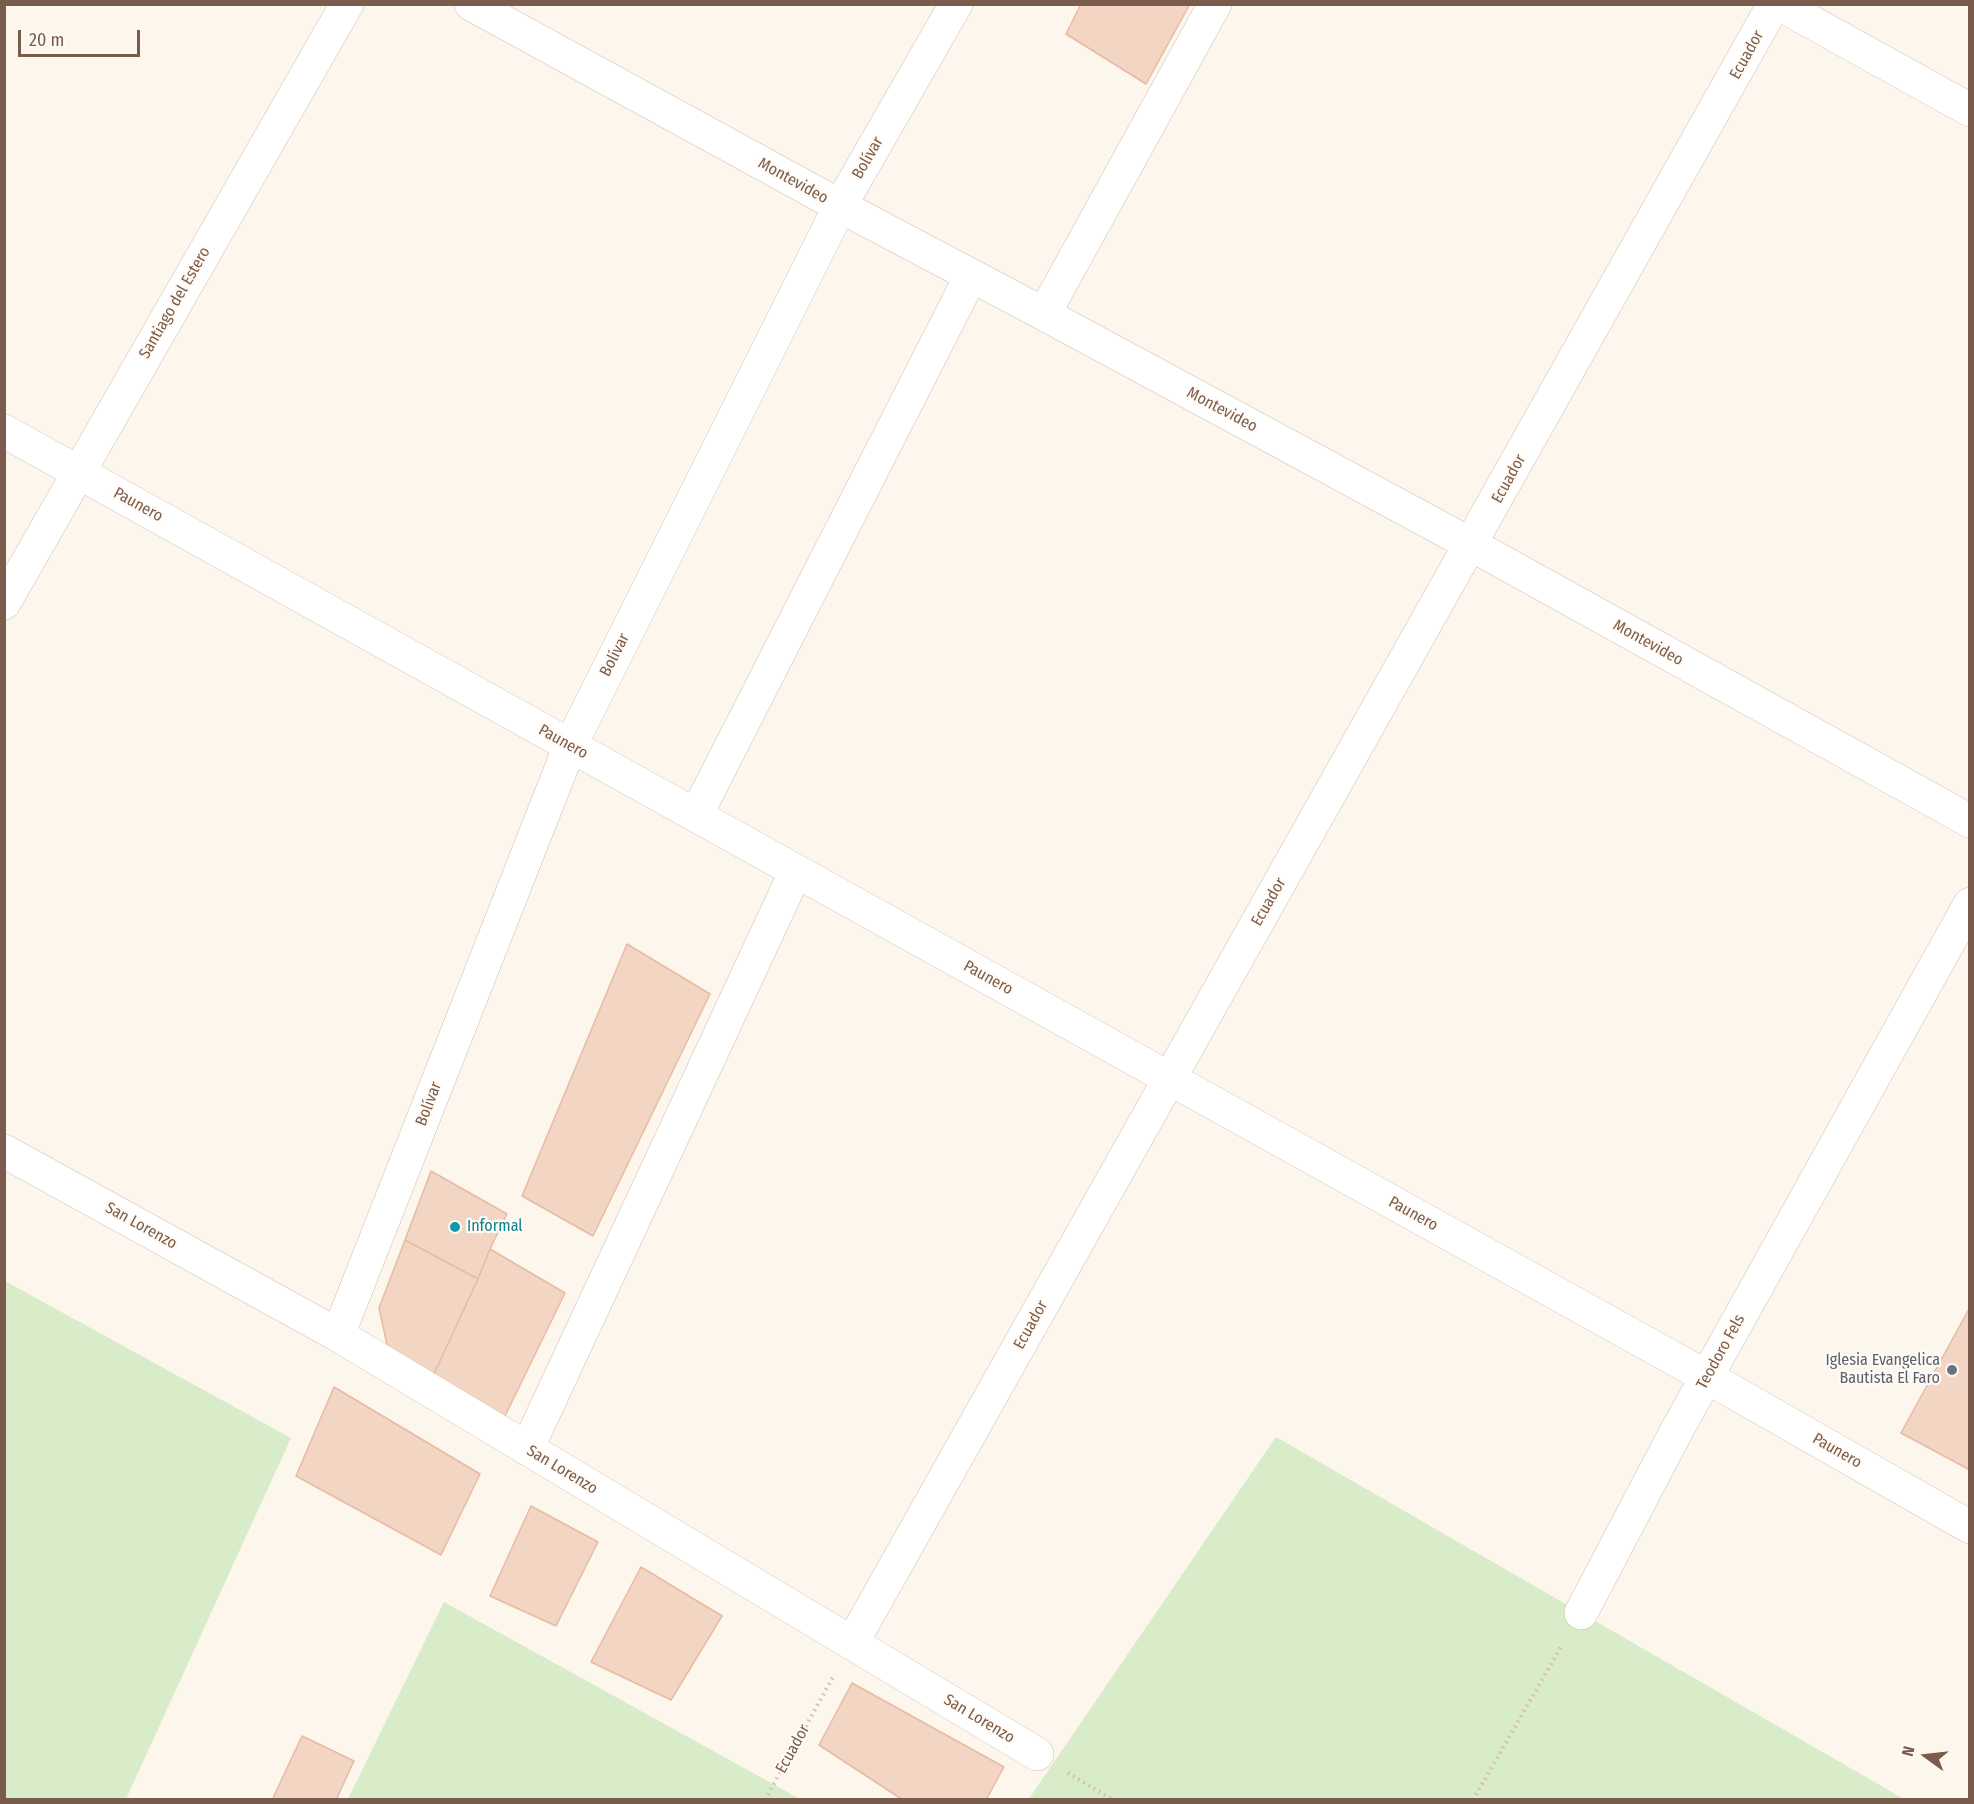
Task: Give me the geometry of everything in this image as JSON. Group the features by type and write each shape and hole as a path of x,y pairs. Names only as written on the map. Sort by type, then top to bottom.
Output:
{"street":[{"name":"Santiago del Estero","path":"4,603 348,4"},
{"name":"Montevideo","path":"471,4 840,206 1472,545 1970,821"},
{"name":"Bolívar","path":"338,1335 570,746 840,206 956,4"},
{"path":"1044,314 1215,4"},
{"path":"1777,4 1970,110"},
{"name":"Ecuador","path":"852,1643 1777,4"},
{"path":"696,815 971,276"},
{"name":"Paunero","path":"4,431 1707,1377 1970,1527"},
{"path":"527,1449 796,871"},
{"name":"Teodoro Fels","path":"1581,1613 1707,1377 1970,904"},
{"name":"San Lorenzo","path":"4,1150 338,1335 1037,1754"}],"path":[{"path":"1473,1800 1581,1613"},
{"name":"Ecuador","path":"765,1800 852,1643"},
{"path":"1037,1754 1113,1800"}],"green space":[{"path":"5,1281 291,1438 126,1799 5,1799"},
{"path":"1276,1437 1904,1799 1028,1800"},
{"path":"444,1602 800,1799 348,1799"}],"building":[{"path":"1081,4 1190,4 1146,84 1066,34"},
{"path":"627,944 710,994 593,1236 522,1196"},
{"name":"Informal","path":"431,1171 507,1214 478,1279 405,1240"},
{"path":"405,1240 478,1279 433,1376 388,1349 379,1308"},
{"path":"490,1249 565,1293 504,1418 433,1376"},
{"name":"Iglesia Evangelica Bautista El Faro","path":"1970,1307 1970,1470 1901,1433"},
{"path":"334,1387 480,1474 441,1555 296,1476"},
{"path":"531,1506 598,1542 556,1626 490,1596"},
{"path":"641,1567 722,1616 671,1700 591,1662"},
{"path":"852,1683 1004,1767 986,1800 903,1800 819,1745"},
{"path":"302,1736 354,1761 336,1800 272,1800"}],"place":[{"name":"Informal","path":"455,1227"},
{"name":"Iglesia Evangelica Bautista El Faro","path":"1952,1370"}]}
